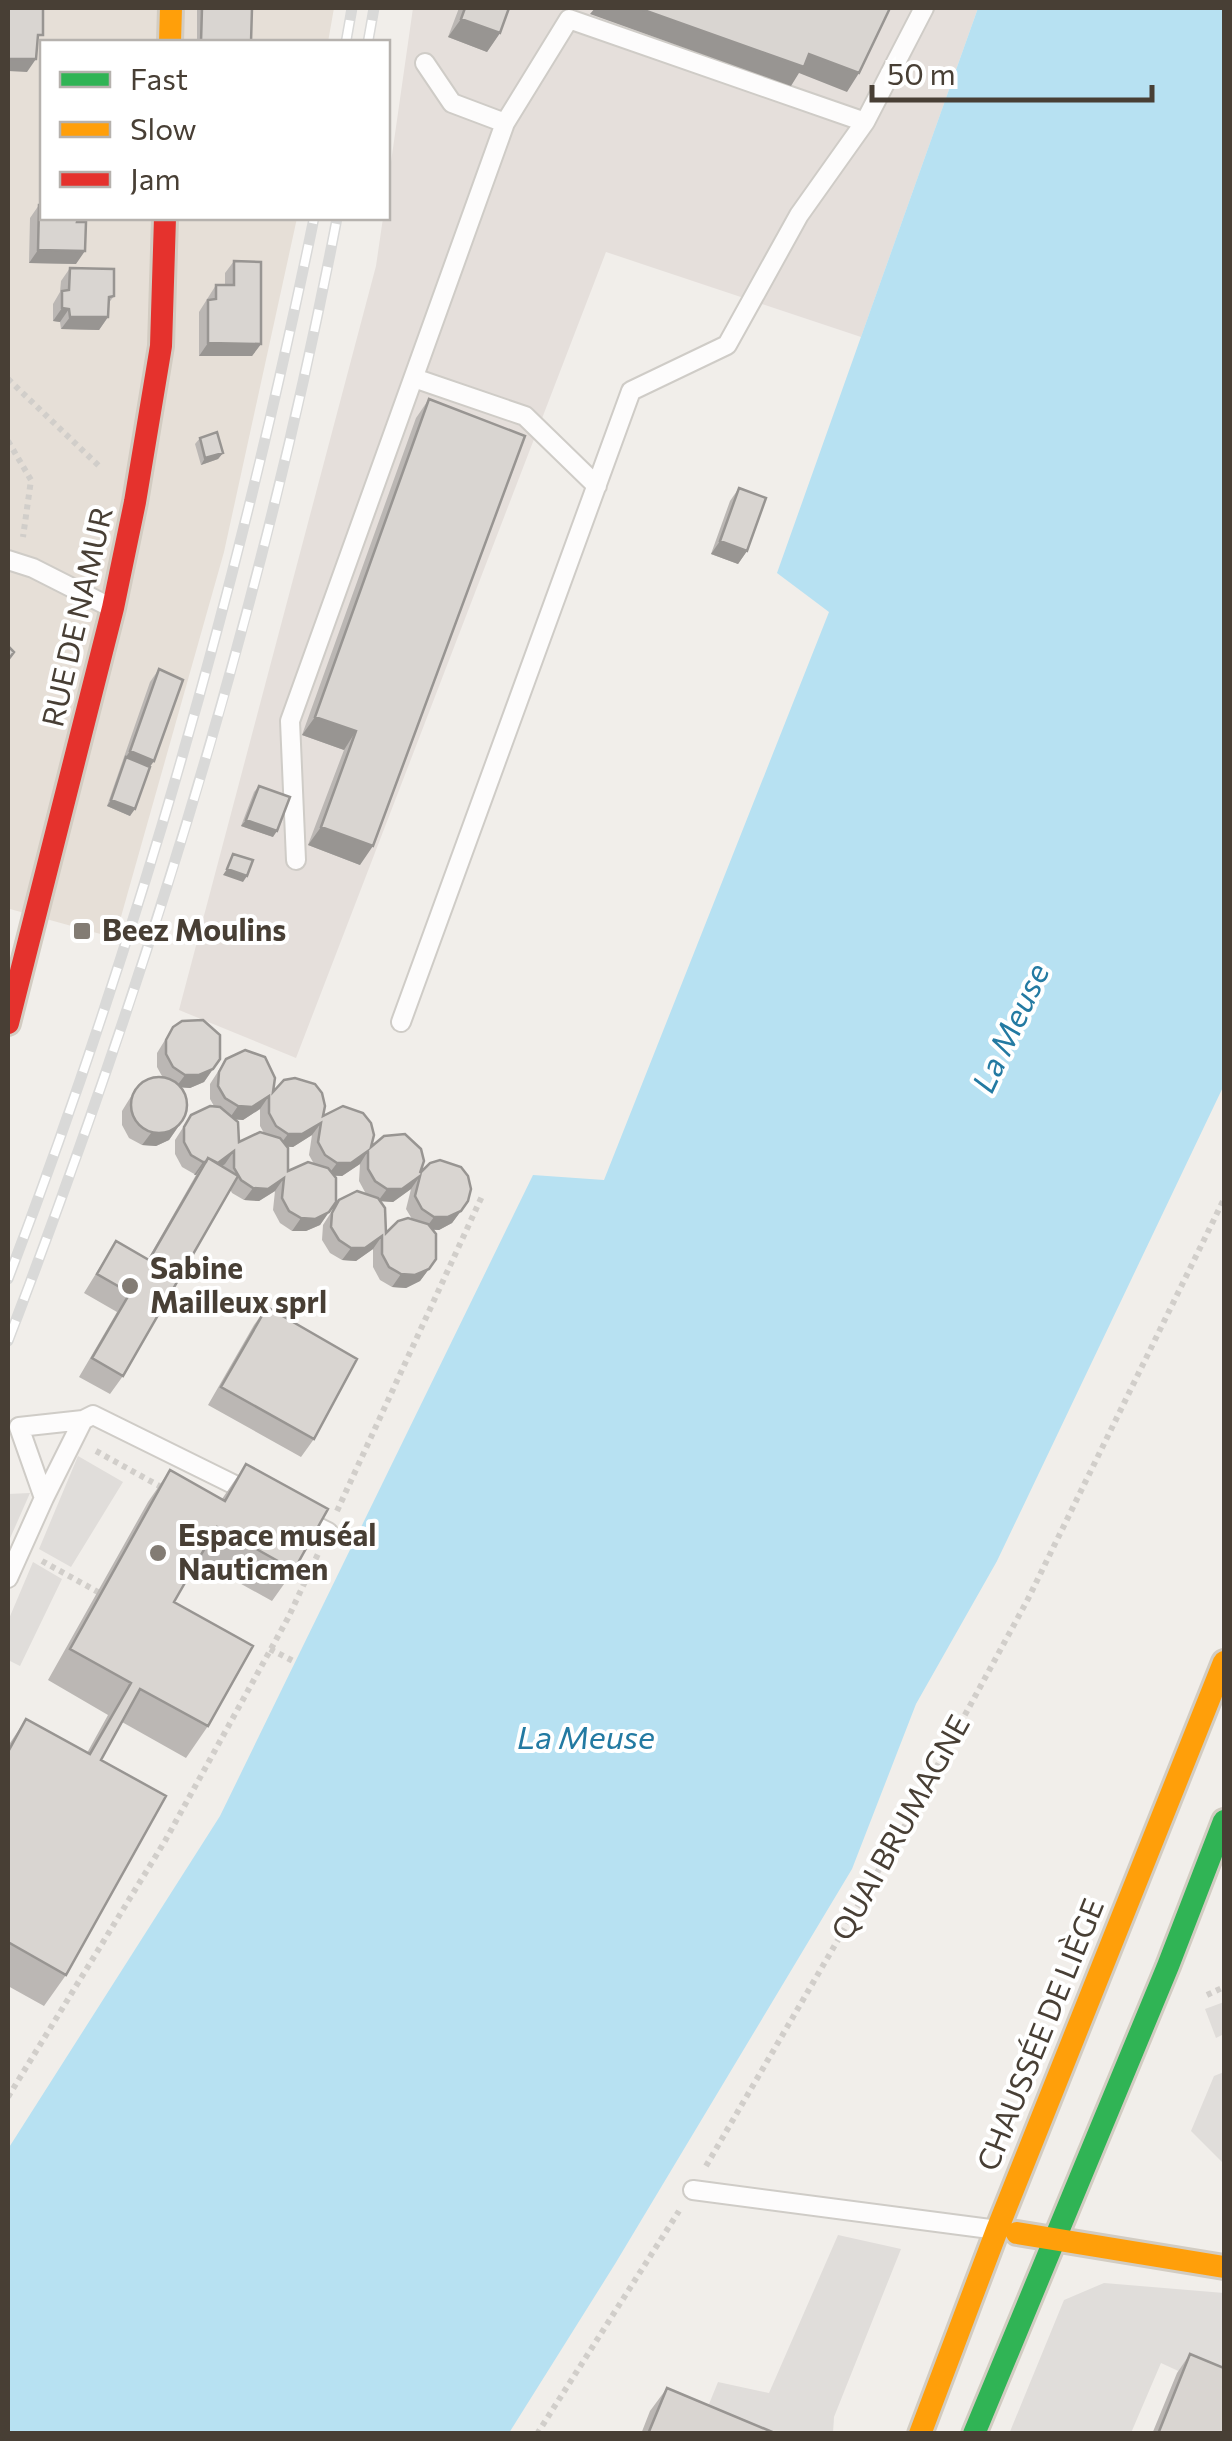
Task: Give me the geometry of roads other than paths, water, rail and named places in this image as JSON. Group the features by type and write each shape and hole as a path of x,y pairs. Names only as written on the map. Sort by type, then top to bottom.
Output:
{"main road":[{"path":"170,40 171,8"},
{"name":"RUE DE NAMUR","path":"8,1023 136,502 161,346 164,220"},
{"name":"CHAUSSÉE DE LIÈGE","path":"920,2434 1222,1651"},
{"path":"974,2434 1224,1821"},
{"path":"996,2230 1224,2267"}],"lane":[{"path":"401,1022 631,391 727,345 799,215 865,122 924,8"},
{"path":"296,860 290,722 505,124 569,19 865,122"},
{"path":"425,63 452,103 505,124"},
{"path":"414,378 525,416 596,486"},
{"path":"14,562 113,608"},
{"path":"44,1498 19,1427 83,1420 93,1415 328,1532"},
{"path":"8,1578 83,1420"},
{"path":"693,2190 996,2230"}],"water":[{"name":"La Meuse","path":"978,8 1224,8 1224,1085 997,1561 916,1704 852,1869 509,2433 8,2433 8,2149 220,1816 533,1175 604,1180 829,612 777,573"}],"railway":[{"path":"346,40 352,8"},
{"path":"368,40 374,8"},
{"path":"8,1279 101,1018 183,754 254,488 314,220"},
{"path":"8,1341 108,1066 198,787 274,504 337,220"}],"place":[{"name":"Beez Moulins","path":"82,931"},
{"name":"Sabine Mailleux sprl","path":"130,1286"},
{"name":"Espace muséal Nauticmen","path":"158,1553"}]}
